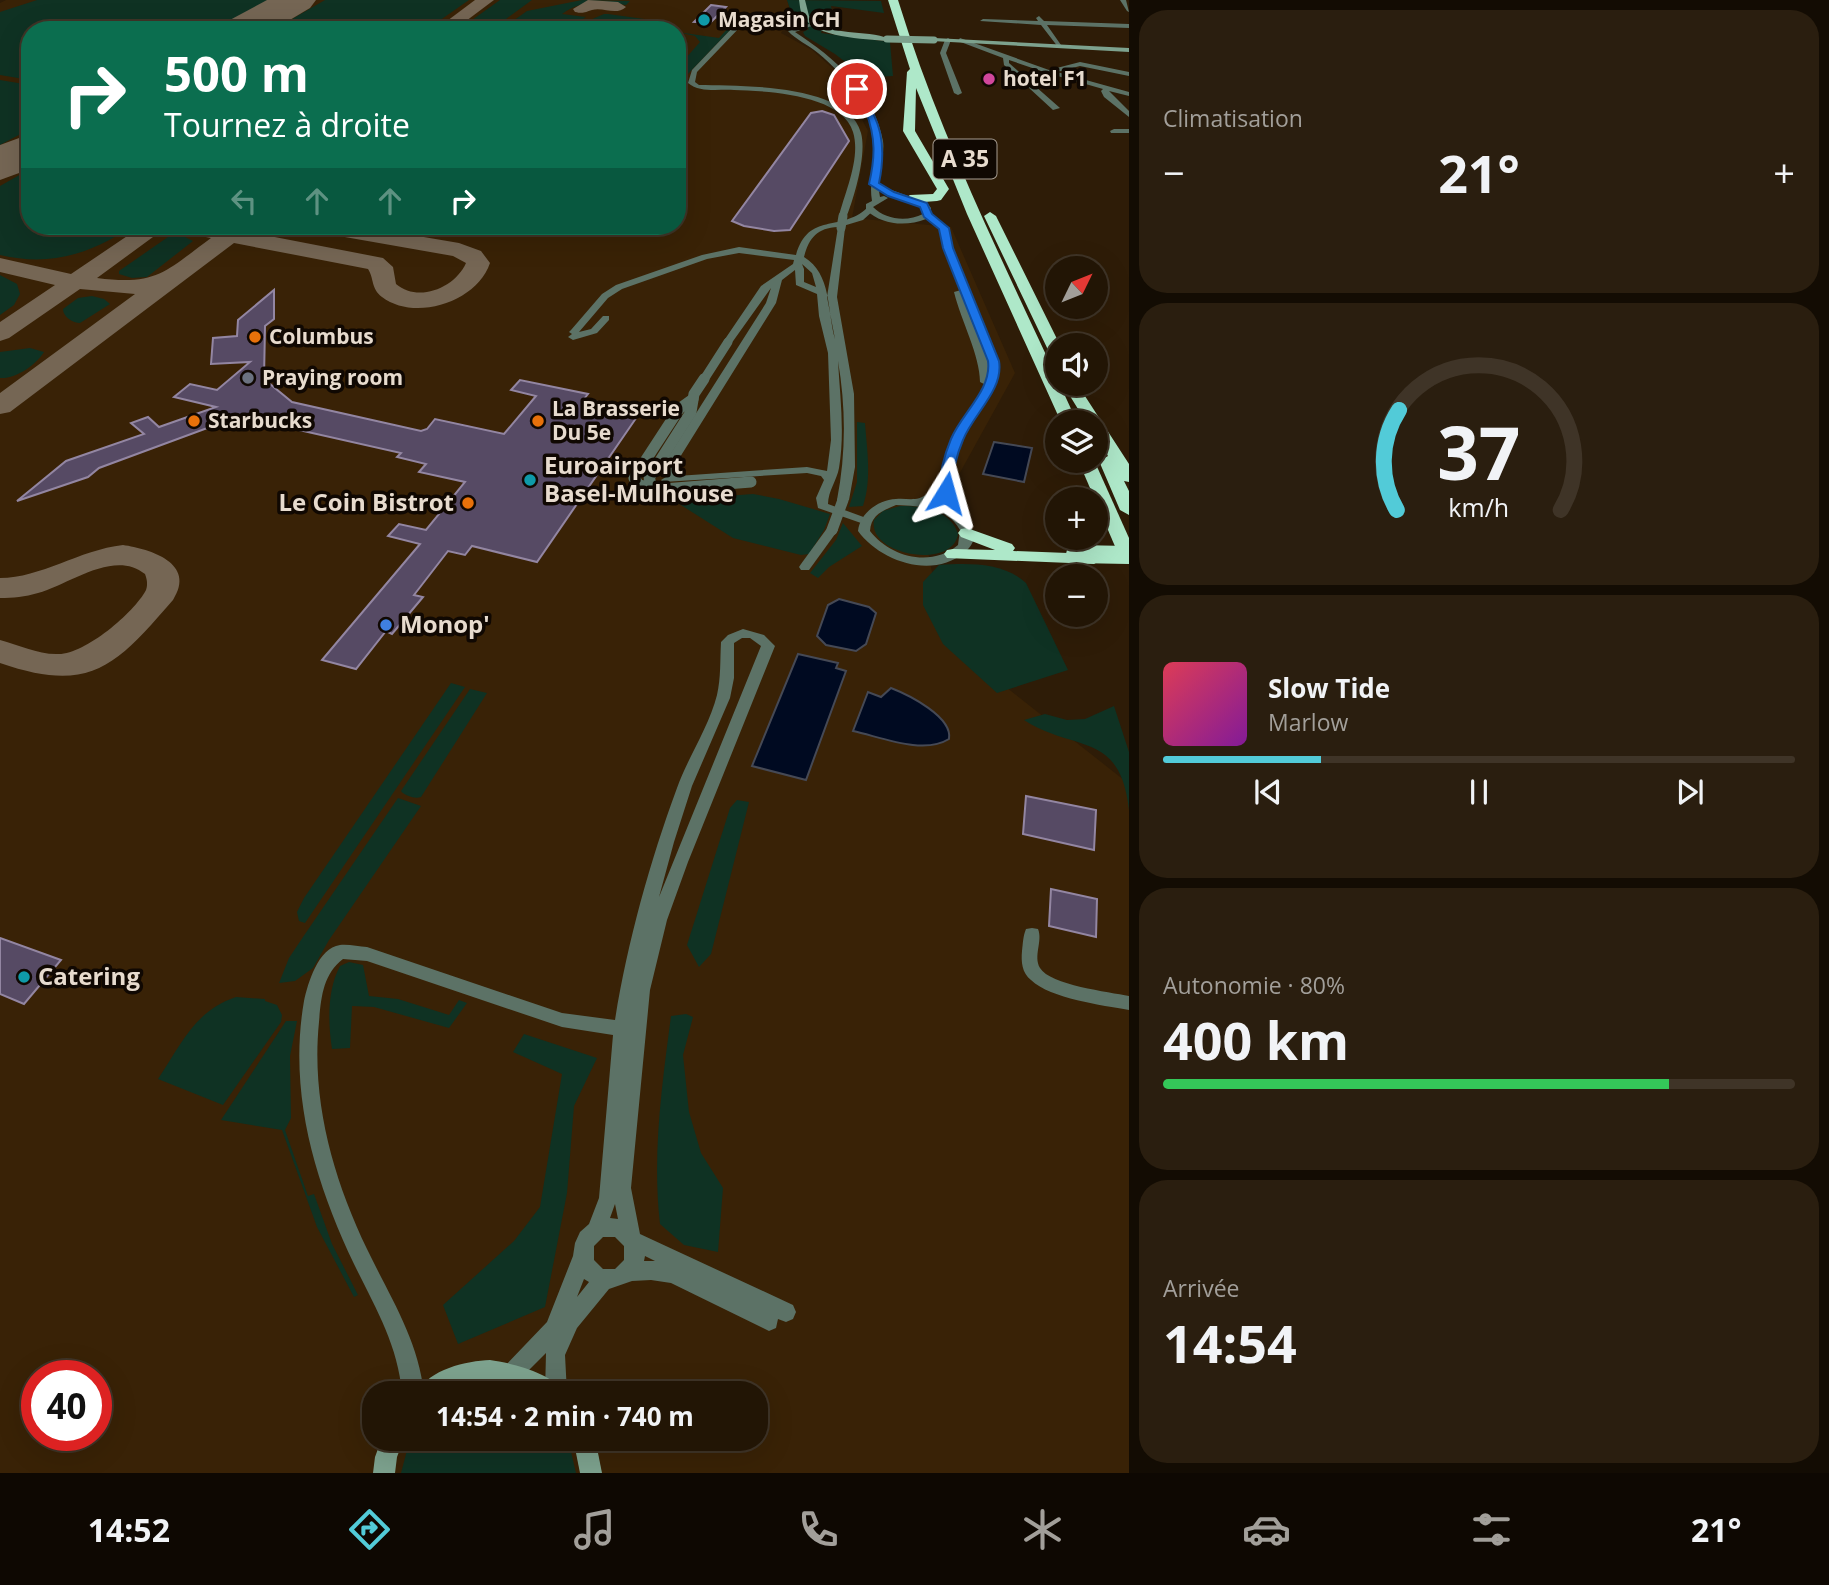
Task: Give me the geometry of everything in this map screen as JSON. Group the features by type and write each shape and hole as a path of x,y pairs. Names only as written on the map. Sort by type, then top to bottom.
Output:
{"highway":[{"name":"A 35","path":"892,0 914,66 957,177 1064,410"},
{"name":"A 35","path":"903,0 942,104"},
{"path":"905,198 937,197 943,189 909,131 914,66"},
{"name":"A 35","path":"983,200 1047,333"},
{"path":"1079,396 1129,477"},
{"path":"1108,462 1129,510"},
{"path":"953,554 1129,558 1092,473"},
{"path":"967,533 1001,547 1076,556"}],"main road":[{"path":"802,0 806,18 843,34 887,39 960,40 1129,50"},
{"path":"446,1381 469,1372 500,1370 535,1381"},
{"path":"384,1473 390,1451"},
{"path":"587,1451 591,1473"}],"street":[{"path":"1123,0 1129,10"},
{"path":"718,18 739,25 694,71 691,83 698,87 762,90 810,98 842,112 852,120 857,130 859,145 842,222 832,297 849,394 849,467 843,500 832,530 805,567"},
{"path":"984,21 1041,20 1129,26"},
{"path":"1041,20 1058,45"},
{"path":"817,25 793,33 820,50 846,75 870,111 879,142 880,158 874,181 876,200"},
{"path":"948,40 943,53 958,93"},
{"path":"960,40 1007,59 1129,94"},
{"path":"1007,59 1006,64 1056,108"},
{"path":"1049,72 1080,64 1129,74"},
{"path":"1107,88 1107,95 1129,115"},
{"path":"1114,131 1129,131"},
{"path":"876,187 923,205 927,215 944,228 948,248 995,370 991,383 957,439 946,478 936,495 920,503 885,505 875,510 865,521 864,531 869,540 893,555 921,561 946,558 964,545 967,533 961,523 952,515 920,503"},
{"path":"821,292 799,283 798,262 801,245 812,231 862,217 876,200 905,198"},
{"path":"870,210 889,219 916,220 934,227 948,248"},
{"path":"916,220 927,215"},
{"path":"606,318 594,331 573,334 605,296 619,287 705,257 738,250 815,268 820,281 833,353 835,386 836,455 822,506 865,521"},
{"path":"798,262 764,288 730,345 693,399 678,409 634,478 639,485 663,489 806,478 829,483"},
{"path":"959,276 959,292 986,373 983,394"},
{"path":"674,480 666,470 771,303 778,277"},
{"path":"971,333 986,341"},
{"path":"730,345 746,346"},
{"path":"654,477 674,480 807,470 825,474 829,483"},
{"path":"946,478 947,500 952,515"},
{"path":"512,1373 554,1329 583,1256 585,1241 596,1230 608,1198 610,1155 622,1058 622,1028 641,930 685,786 723,698 727,678 727,642 736,634 751,633 763,639 768,646 680,862 659,920 642,990 622,1188 636,1256 629,1271 622,1276 606,1278 590,1271 583,1256"},
{"path":"1032,934 1030,967 1034,974 1051,985 1129,1003"},
{"path":"413,1381 413,1372 398,1331 346,1223 316,1137 310,1097 307,1031 314,989 322,967 340,952 367,954 562,1020 622,1028"},
{"path":"596,1230 612,1227 778,1317 673,1275 651,1270 629,1271"},
{"path":"554,1381 555,1355 570,1321 606,1278"}],"shaded area":[{"path":"6,0 787,0 792,15 781,33 812,50 838,73 868,131 852,218 951,227 1015,373 925,536 945,639 1129,784 1129,1473 0,1473 0,3"}],"green space":[{"path":"37,0 268,0 230,21 21,21 21,78 0,75 0,12"},
{"path":"325,0 469,0 439,21 289,21"},
{"path":"500,0 532,0 503,21 471,21"},
{"path":"582,0 630,1 626,5 592,3 577,6 562,14 586,17 580,21 513,21 527,11"},
{"path":"787,0 881,1 884,13 831,6 833,15 814,15 823,26 821,33 890,42 893,76 856,78 857,71 805,36 803,32 809,29 802,23 793,26 764,22 792,15"},
{"path":"604,14 658,21 588,21"},
{"path":"725,26 734,26 687,75 689,83 686,84 686,58 700,42 695,36 686,33 719,38 729,27"},
{"path":"0,80 21,84 21,134 0,145"},
{"path":"21,174 21,235 119,235 70,256 36,259 0,255 0,186"},
{"path":"168,237 185,237 193,241 147,277 132,278 119,274 119,271"},
{"path":"0,275 17,284 20,294 14,305 0,315"},
{"path":"92,296 104,299 110,304 80,323 65,315 63,309 78,298"},
{"path":"30,348 44,352 25,370 0,378 0,352"},
{"path":"857,422 865,423 867,486 863,506 849,507 857,482"},
{"path":"753,494 830,514 824,530 809,554 801,555 733,538 673,500"},
{"path":"900,506 926,508 949,519 958,534 953,545 942,552 927,555 896,550 883,542 875,532 874,520 883,511"},
{"path":"843,523 862,546 829,567 818,578 810,573 836,540"},
{"path":"939,565 985,565 1017,576 1026,583 1068,670 997,693 943,644 923,605 923,582"},
{"path":"451,683 465,687 305,923 299,921 297,912 304,898"},
{"path":"470,689 487,693 421,797 405,794 401,791"},
{"path":"1114,706 1129,752 1129,810 1124,785 1116,767 1105,755 1092,747 1043,730 1024,720 1045,714 1067,720 1085,719"},
{"path":"398,798 421,806 329,940 313,968 295,981 279,983 289,958"},
{"path":"737,800 749,802 711,954 699,967 687,945 730,808"},
{"path":"349,962 363,965 369,996 398,999 449,1015 459,1000 467,1003 449,1028 374,1007 352,1006 350,1048 332,1049 329,1018 333,985 340,966"},
{"path":"236,997 265,999 277,1005 282,1015 281,1022 223,1105 158,1079 199,1020 209,1011"},
{"path":"686,1014 693,1017 683,1055 689,1112 701,1153 723,1188 718,1252 684,1245 660,1224 657,1172 664,1068 671,1016"},
{"path":"286,1021 297,1021 290,1056 291,1118 285,1130 308,1196 314,1194 332,1244 358,1295 354,1297 317,1227 282,1130 221,1120"},
{"path":"524,1034 597,1058 574,1106 567,1193 545,1307 458,1344 443,1305 514,1241 540,1207 562,1074 513,1052"},
{"path":"407,1451 571,1451 576,1473 401,1473"}],"water":[{"path":"994,442 1032,448 1024,482 983,474"},
{"path":"839,599 869,607 876,613 866,644 856,651 826,645 817,636 828,605"},
{"path":"798,654 838,663 836,668 846,671 806,780 752,766"},
{"path":"891,688 918,701 937,715 948,731 949,739 939,743 915,745 853,731 868,692 881,697"}],"building":[{"path":"711,5 726,7 710,23 694,22"},
{"path":"822,111 834,115 849,141 790,230 774,231 732,221 811,113"},
{"name":"Euroairport Basel-Mulhouse","path":"274,290 274,319 265,326 264,379 292,402 421,431 427,429 435,419 504,434 536,396 511,390 520,380 588,394 584,399 641,411 537,562 472,546 465,555 448,551 414,595 423,597 392,634 386,631 356,669 322,660 420,544 388,536 399,524 426,530 465,482 419,472 426,464 397,457 401,453 268,423 210,427 99,468 88,477 17,501 66,461 144,434 131,423 148,417 159,427 216,407 174,397 190,384 217,390 250,362 211,364 213,338 237,336 238,320"},
{"path":"1026,796 1096,810 1094,850 1023,834"},
{"path":"1051,889 1097,899 1096,937 1049,926"},
{"name":"Catering","path":"0,938 61,960 24,1004 0,994"}],"taxiway":[{"path":"456,21 486,0"},
{"path":"581,9 591,4 618,7"},
{"path":"75,282 144,235"},
{"path":"0,406 230,235"},
{"path":"230,235 375,263 381,267 386,288 409,299 429,299 454,291 477,267 478,263 473,256 459,250 373,235"},
{"path":"0,265 75,282"},
{"path":"0,333 75,282"},
{"path":"75,282 127,287 164,282"},
{"path":"0,588 27,586 90,561 123,555 138,557 153,564 159,570 163,581 161,593 128,630 89,659 74,664 51,666 0,651"}],"runway":[{"path":"259,21 296,0"},
{"path":"0,165 21,154"}],"place":[{"name":"Magasin CH","path":"704,20"},
{"name":"hotel F1","path":"989,79"},
{"name":"Columbus","path":"255,337"},
{"name":"Praying room","path":"248,378"},
{"name":"Starbucks","path":"194,421"},
{"name":"La Brasserie Du 5e","path":"538,421"},
{"name":"Euroairport Basel-Mulhouse","path":"530,480"},
{"name":"Le Coin Bistrot","path":"468,503"},
{"name":"Monop'","path":"386,625"},
{"name":"Catering","path":"24,977"}],"route":[{"path":"857,89 870,111 879,142 880,158 874,184 891,194 923,205 927,208 927,215 944,228 948,248 995,370 994,378 957,439 946,478 946,493"}]}
